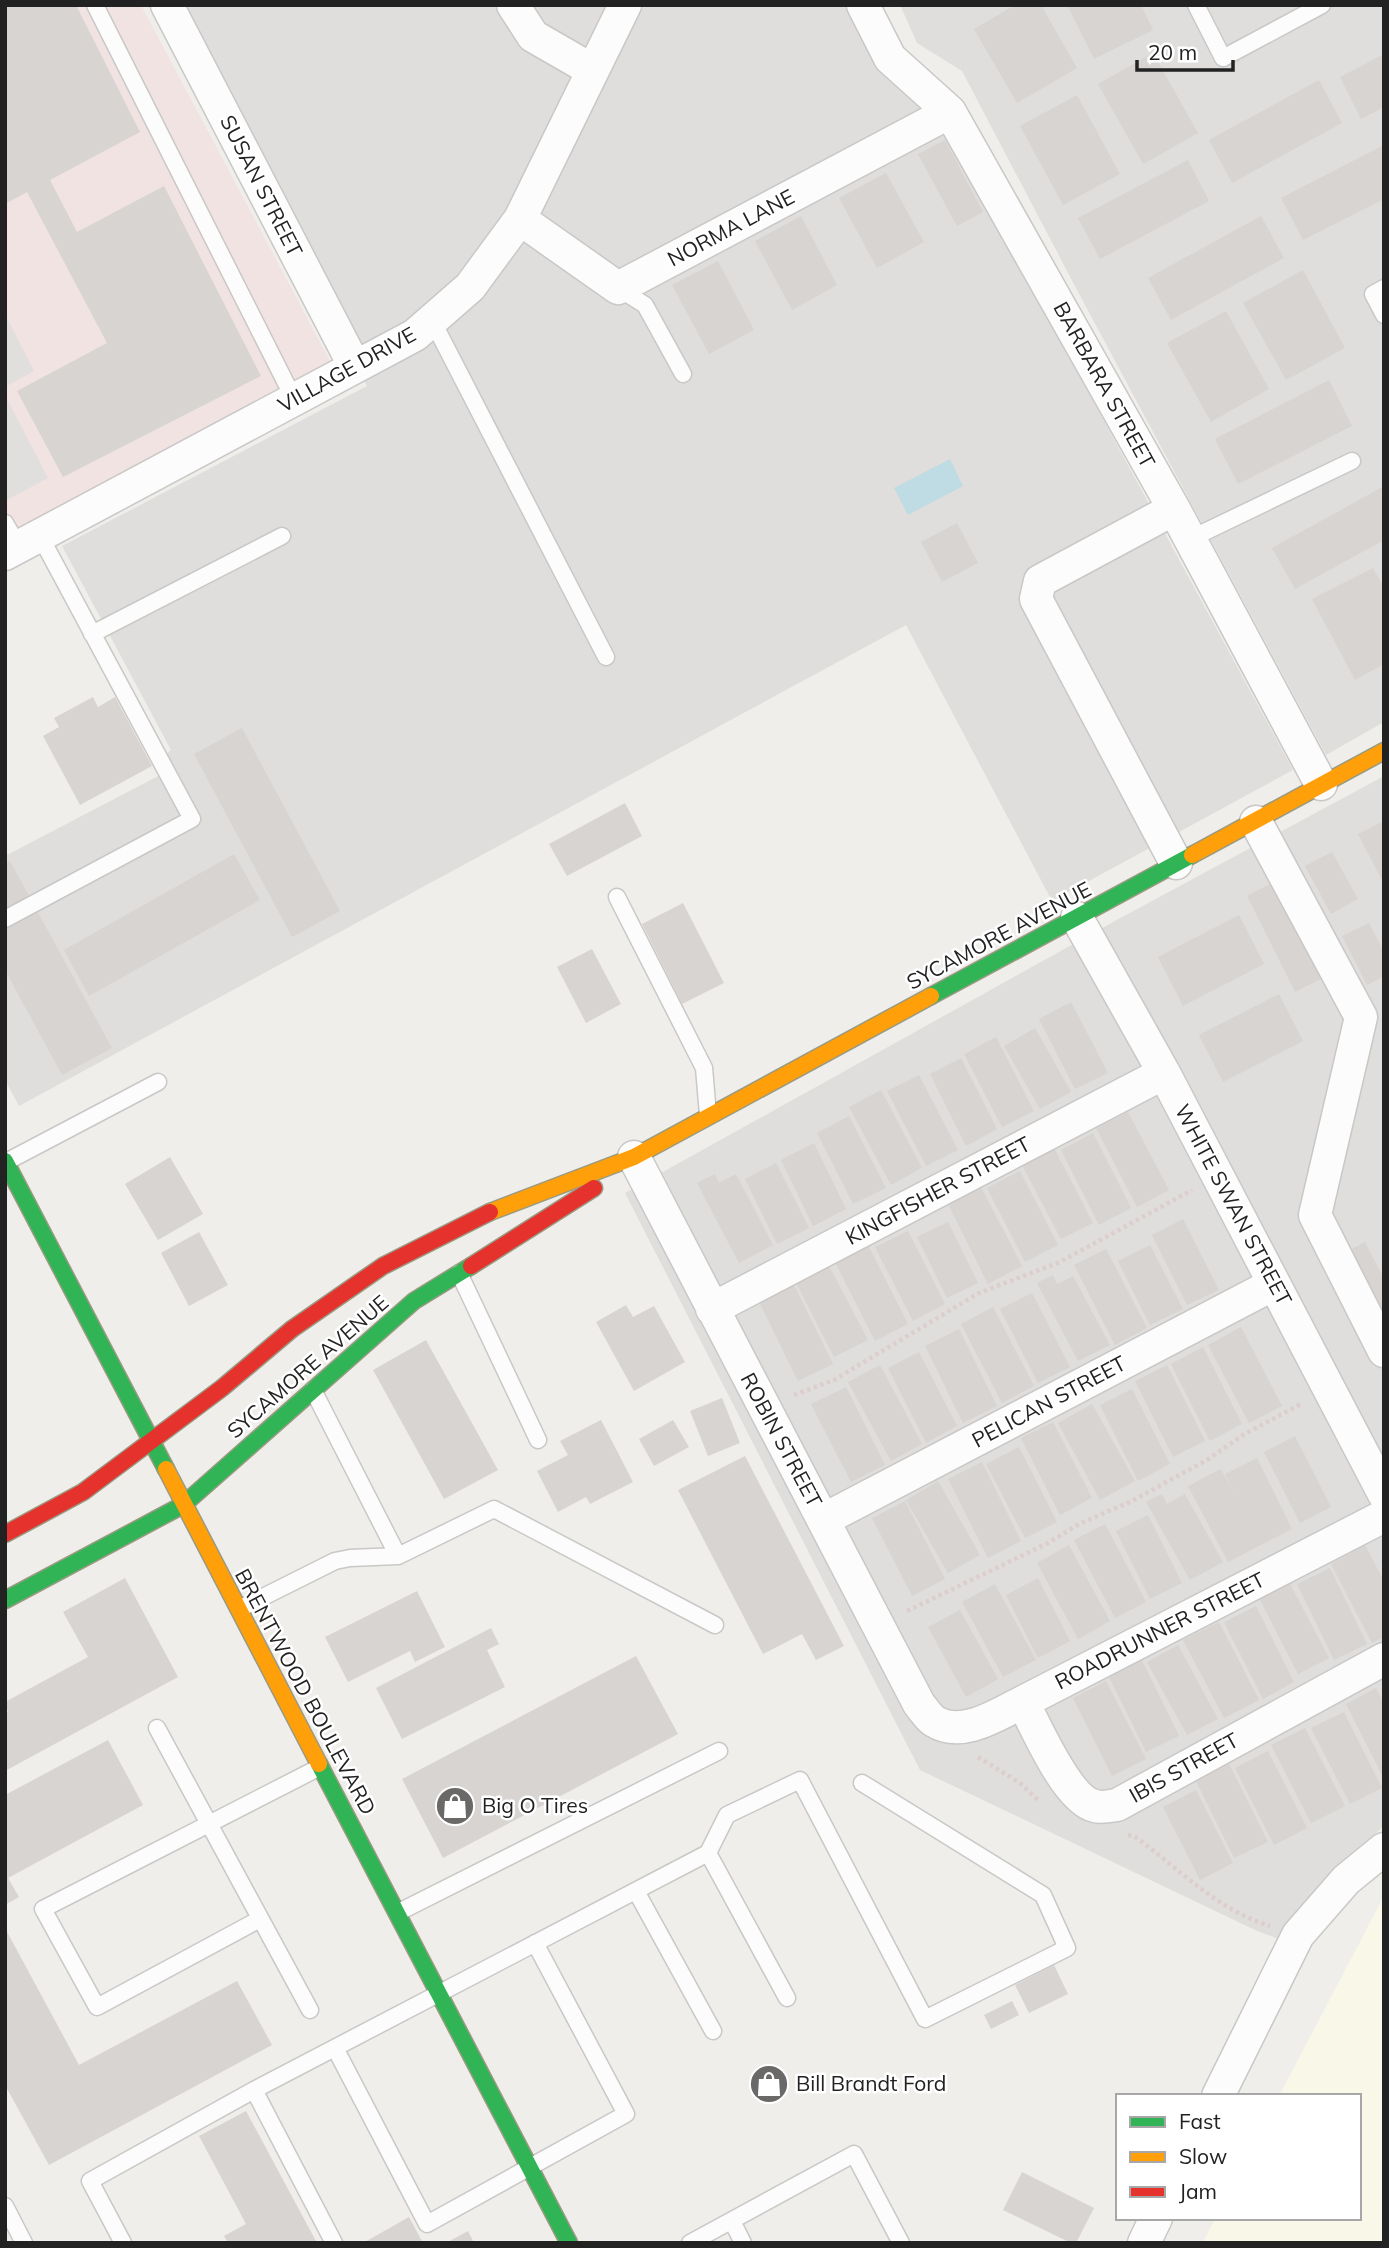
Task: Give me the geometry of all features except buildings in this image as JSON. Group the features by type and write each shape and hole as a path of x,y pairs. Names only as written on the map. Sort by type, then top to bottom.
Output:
{"street":[{"name":"SUSAN STREET","path":"167,5 355,367"},
{"path":"513,5 533,36 592,70"},
{"name":"VILLAGE DRIVE","path":"17,540 415,335 470,288 520,219 625,5"},
{"name":"BARBARA STREET","path":"863,5 890,58 950,112 1174,509 1321,784"},
{"name":"NORMA LANE","path":"618,288 950,112"},
{"path":"520,219 618,288"},
{"path":"1174,509 1040,581 1035,598 1176,863"},
{"name":"SYCAMORE AVENUE","path":"5,1534 83,1492 222,1388 292,1329 383,1266 497,1208 634,1157 1384,751"},
{"path":"1256,822 1362,1017 1315,1215 1384,1350"},
{"name":"WHITE SWAN STREET","path":"1077,918 1164,1073 1384,1494"},
{"name":"KINGFISHER STREET","path":"712,1309 1164,1073"},
{"name":"SYCAMORE AVENUE","path":"5,1600 183,1505 414,1301 574,1202 634,1157"},
{"name":"ROBIN STREET","path":"634,1157 919,1704 933,1720 945,1726 965,1728"},
{"name":"BRENTWOOD BOULEVARD","path":"6,1161 569,2243"},
{"name":"PELICAN STREET","path":"823,1520 1274,1284"},
{"name":"ROADRUNNER STREET","path":"965,1728 1023,1702 1384,1516"},
{"name":"IBIS STREET","path":"1023,1702 1060,1773 1081,1800 1095,1807 1117,1805 1384,1659"},
{"path":"1219,2094 1298,1935 1346,1880 1384,1849"},
{"path":"1144,2243 1155,2220"}],"lane":[{"path":"95,5 294,399"},
{"path":"1196,5 1223,58 1322,5"},
{"path":"618,288 645,305 683,374"},
{"path":"1384,288 1373,294 1384,315"},
{"path":"432,320 606,657"},
{"path":"1189,538 1352,461"},
{"path":"92,634 282,536"},
{"path":"5,919 192,820 92,634 17,540"},
{"path":"617,897 705,1068 708,1117"},
{"path":"6,1161 158,1082"},
{"path":"459,1273 538,1440"},
{"path":"313,1390 398,1556"},
{"path":"239,1609 335,1561 398,1556 494,1509 715,1625"},
{"path":"158,1728 310,2010"},
{"path":"397,1913 719,1751"},
{"path":"260,1919 96,2007 43,1909 320,1767"},
{"path":"123,2243 90,2181 254,2090 708,1853 727,1815 800,1780 925,2019 1067,1948 1043,1895 862,1783"},
{"path":"708,1853 787,1998"},
{"path":"636,1891 713,2031"},
{"path":"335,2048 427,2224 626,2114 535,1943"},
{"path":"254,2090 334,2243"},
{"path":"690,2243 854,2154 901,2243"},
{"path":"5,2206 24,2243"},
{"path":"732,2221 743,2243"}],"path":[{"path":"764,1409 834,1380 979,1293 1060,1262 1218,1176"},
{"path":"877,1624 1037,1549 1079,1524 1132,1501 1207,1460 1243,1435 1329,1389"},
{"path":"965,1728 978,1757 1020,1783 1048,1810"},
{"path":"1122,1835 1134,1836 1205,1894 1261,1924 1298,1935"}],"shaded area":[{"path":"5,5 141,5 331,363 5,535"},
{"path":"171,5 879,5 1293,770 1052,901 906,625 19,1106 5,1080 5,856 162,774 156,762 171,750 62,546 367,386"},
{"path":"900,5 1384,5 1384,722 1326,755 962,71 917,43"},
{"path":"5,314 34,371 5,387"},
{"path":"5,395 48,478 5,501"},
{"path":"1384,776 1384,1826 1322,1881 1279,1939 920,1770 625,1193 1113,922"},
{"path":"1384,1896 1384,2243 1203,2243 1214,2220 1361,2220 1361,2094 1280,2094"}],"water":[{"path":"950,459 963,486 908,515 894,488"}],"traffic: fast":[{"path":"931,996 1192,855"},
{"path":"5,1161 166,1469"},
{"path":"5,1600 183,1505 414,1301 471,1266"},
{"path":"319,1764 569,2243"}],"traffic: slow":[{"path":"1192,855 1384,751"},
{"path":"490,1212 634,1157 931,996"},
{"path":"166,1469 319,1764"}],"traffic: jam":[{"path":"471,1266 594,1188"},
{"path":"5,1534 83,1492 222,1388 292,1329 383,1266 490,1212"}],"place":[{"name":"Big O Tires","path":"455,1806"},
{"name":"Bill Brandt Ford","path":"769,2084"}]}
